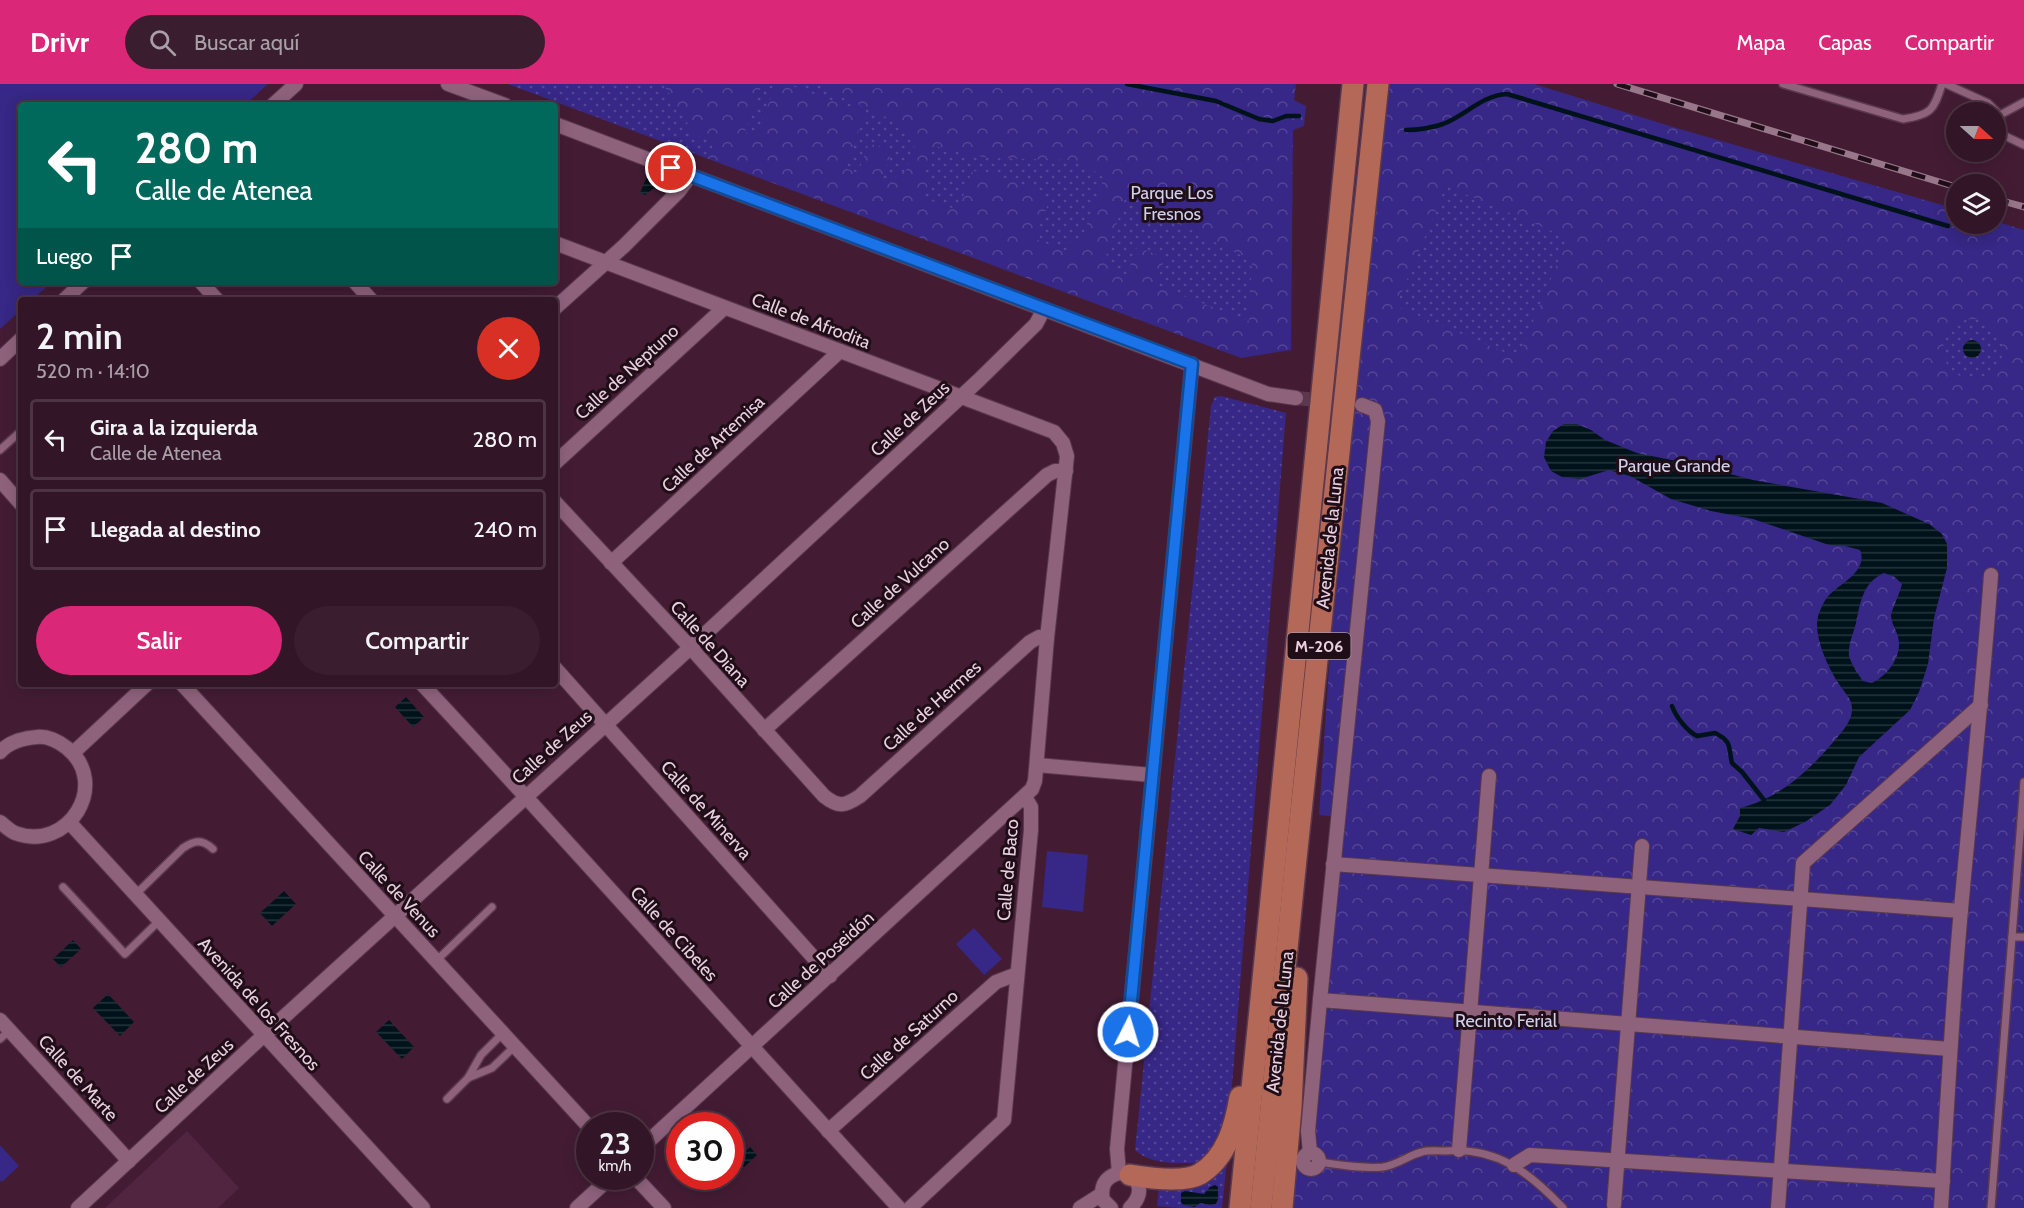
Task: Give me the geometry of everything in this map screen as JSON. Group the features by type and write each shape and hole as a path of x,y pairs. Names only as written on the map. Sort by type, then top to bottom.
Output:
{"main road":[{"name":"Avenida de la Luna","path":"1240,1208 1353,84"},
{"name":"Avenida de la Luna","path":"1261,1208 1378,84"},
{"path":"1125,1174 1154,1179 1176,1179 1199,1174 1217,1157 1230,1140 1240,1099 1250,984 1274,856"},
{"path":"1282,1208 1305,1160 1297,988 1296,859"}],"street":[{"path":"276,102 296,84"},
{"path":"448,84 497,102"},
{"path":"558,125 1268,394 1296,398"},
{"path":"558,305 679,191 690,176"},
{"name":"Calle de Afrodita","path":"558,244 1054,432"},
{"path":"68,297 80,285"},
{"path":"204,285 215,297"},
{"path":"358,285 368,297"},
{"name":"Calle de Neptuno","path":"558,459 724,308"},
{"name":"Calle de Zeus","path":"78,1208 962,396 1036,324 1044,309"},
{"path":"0,358 18,342"},
{"name":"Calle de Artemisa","path":"611,563 840,351"},
{"path":"1130,1208 1137,1201 1140,1191 1137,1182 1125,1174 1117,1149 1192,364"},
{"path":"1305,1160 1378,421 1375,410 1362,405"},
{"name":"Calle de Baco","path":"910,1208 1004,1120 1031,830 1031,807 1025,797 1035,781 1047,638 1066,471 1067,456 1063,443 1054,432"},
{"name":"Calle de Vulcano","path":"764,730 1047,475 1055,471 1066,471"},
{"path":"0,480 18,501"},
{"name":"Calle de Diana","path":"558,505 824,796 841,805"},
{"path":"1941,1208 1950,1049 1991,575"},
{"name":"Calle de Hermes","path":"841,805 860,796 1030,642 1039,637 1047,638"},
{"name":"Calle de Minerva","path":"558,671 830,976"},
{"path":"73,753 144,687"},
{"name":"Calle de Venus","path":"185,687 576,1113"},
{"name":"Calle de Cibeles","path":"425,687 899,1208"},
{"path":"1778,1208 1803,863 1981,705"},
{"path":"0,822 14,832 33,837 52,834 70,823 81,807 85,788 83,771 73,753 60,743 42,736 23,738 2,746"},
{"path":"1037,765 1152,775"},
{"path":"1459,1150 1489,776"},
{"name":"Calle de Poseidón","path":"654,1136 1025,797"},
{"name":"Avenida de los Fresnos","path":"70,823 423,1208"},
{"path":"1614,1205 1642,846"},
{"path":"1333,864 1961,910"},
{"name":"Calle de Saturno","path":"828,1131 996,982 1017,974"},
{"path":"1320,999 1950,1049"},
{"name":"Calle de Marte","path":"3,1030 129,1161"},
{"path":"1514,1165 1530,1155 1943,1181"},
{"path":"1111,1208 1103,1200 1102,1185 1106,1179 1125,1174"},
{"path":"577,1208 597,1190"},
{"path":"647,1190 664,1208"},
{"path":"1080,1208 1102,1194"}],"lane":[{"path":"1783,84 1903,119 1922,117 1935,104 1944,84 1986,102"},
{"path":"2006,112 2024,102"},
{"path":"2006,136 2024,145"},
{"path":"0,450 18,434"},
{"path":"1991,1208 2024,782"},
{"path":"135,895 190,844 196,841 202,842 213,849"},
{"path":"63,887 125,954 159,921"},
{"path":"436,961 492,907"},
{"path":"2012,937 2024,938"},
{"path":"447,1099 468,1078 481,1055 503,1033"},
{"path":"468,1078 492,1068 515,1046"},
{"path":"1305,1160 1345,1166 1385,1167 1422,1152 1459,1150 1487,1154 1514,1165 1540,1184 1563,1208"}],"shaded area":[{"path":"187,1131 239,1188 218,1208 105,1208"}],"green space":[{"path":"0,84 268,84 248,102 18,102 18,285 49,285 35,297 18,297 18,313 0,329"},
{"name":"Parque Los Fresnos","path":"508,84 1296,84 1294,100 1306,106 1304,126 1293,130 1291,350 1241,358"},
{"path":"518,84 663,84 694,134 714,142 708,158 516,87"},
{"path":"762,84 776,84 756,136 745,132"},
{"path":"787,84 816,84 890,119 917,139 906,171 888,184 880,181 892,151 869,143 858,173 845,168 865,113"},
{"name":"Parque Grande","path":"1388,84 1534,84 1946,206 1946,234 2006,234 2006,224 2024,230 2024,1208 1282,1208 1288,1163 1303,1163 1306,1155 1338,817 1319,815 1335,578"},
{"path":"934,146 991,158 1069,160 1086,165 1104,178 1080,243 1071,240 1066,251 1035,239 1048,204 1038,191 991,173 972,171 958,210 923,198 929,182 923,179"},
{"path":"1446,186 1568,238 1518,358 1396,306"},
{"path":"1132,195 1175,222 1252,261 1249,321 1155,285 1165,258 1137,247 1127,275 1108,268 1111,257 1106,255 1126,196"},
{"path":"1967,319 1979,319 1990,324 1998,332 2003,349 2001,361 1990,374 1979,379 1967,379 1956,374 1948,366 1943,355 1943,343 1948,332 1956,324"},
{"path":"1221,396 1286,413 1231,1098 1220,1134 1205,1156 1198,1163 1173,1163 1156,1161 1135,1150 1211,406 1215,397"},
{"path":"1047,851 1088,855 1083,912 1042,907"},
{"path":"974,928 1002,959 984,975 956,944"},
{"path":"0,1145 19,1166 2,1182 0,1180"},
{"path":"1227,1160 1222,1208 1157,1206 1159,1188"}],"water":[{"path":"647,176 662,182 645,195 640,193"},
{"path":"1972,340 1978,343 1981,349 1978,355 1972,358 1966,355 1963,349 1966,343"},
{"path":"1564,424 1577,424 1605,440 1637,453 1753,480 1882,503 1929,524 1942,534 1947,544 1947,568 1934,618 1928,664 1919,692 1910,710 1859,757 1846,785 1830,805 1805,822 1784,832 1759,828 1751,835 1733,829 1740,816 1740,808 1768,798 1793,782 1825,751 1849,721 1852,712 1851,702 1826,660 1817,624 1826,599 1856,572 1862,558 1860,550 1829,545 1753,519 1711,511 1671,499 1630,476 1609,470 1580,479 1562,477 1551,471 1544,457 1546,442 1553,431","holes":["1884,573 1895,577 1902,584 1891,615 1899,644 1896,658 1889,670 1878,680 1872,683 1863,681 1849,656 1861,601 1867,588 1877,577"]},
{"path":"406,697 424,717 413,727 395,707"},
{"path":"284,891 296,904 272,926 260,913"},
{"path":"73,940 81,949 61,967 53,959"},
{"path":"108,994 134,1022 120,1036 93,1008"},
{"path":"389,1020 414,1047 402,1059 376,1032"},
{"path":"750,1147 757,1155 744,1167 744,1153"},
{"path":"1215,1185 1218,1187 1216,1204 1200,1203 1195,1207 1183,1205 1181,1202 1181,1193 1185,1191 1204,1194"}],"waterway":[{"path":"1127,84 1216,101 1259,119 1273,121 1286,116 1299,116"},
{"path":"1406,130 1443,124 1490,98 1507,94 1946,225"},
{"path":"1672,706 1676,715 1693,734 1697,736 1715,733 1725,739 1729,745 1732,763 1764,800"}],"tunnel":[{"path":"1296,398 1351,403"}],"railway":[{"path":"1617,84 1946,184"},
{"path":"2006,202 2024,207"}],"route":[{"path":"671,168 1192,364 1128,1032"}],"park label":[{"name":"Recinto Ferial","path":"1506,1021"}]}
